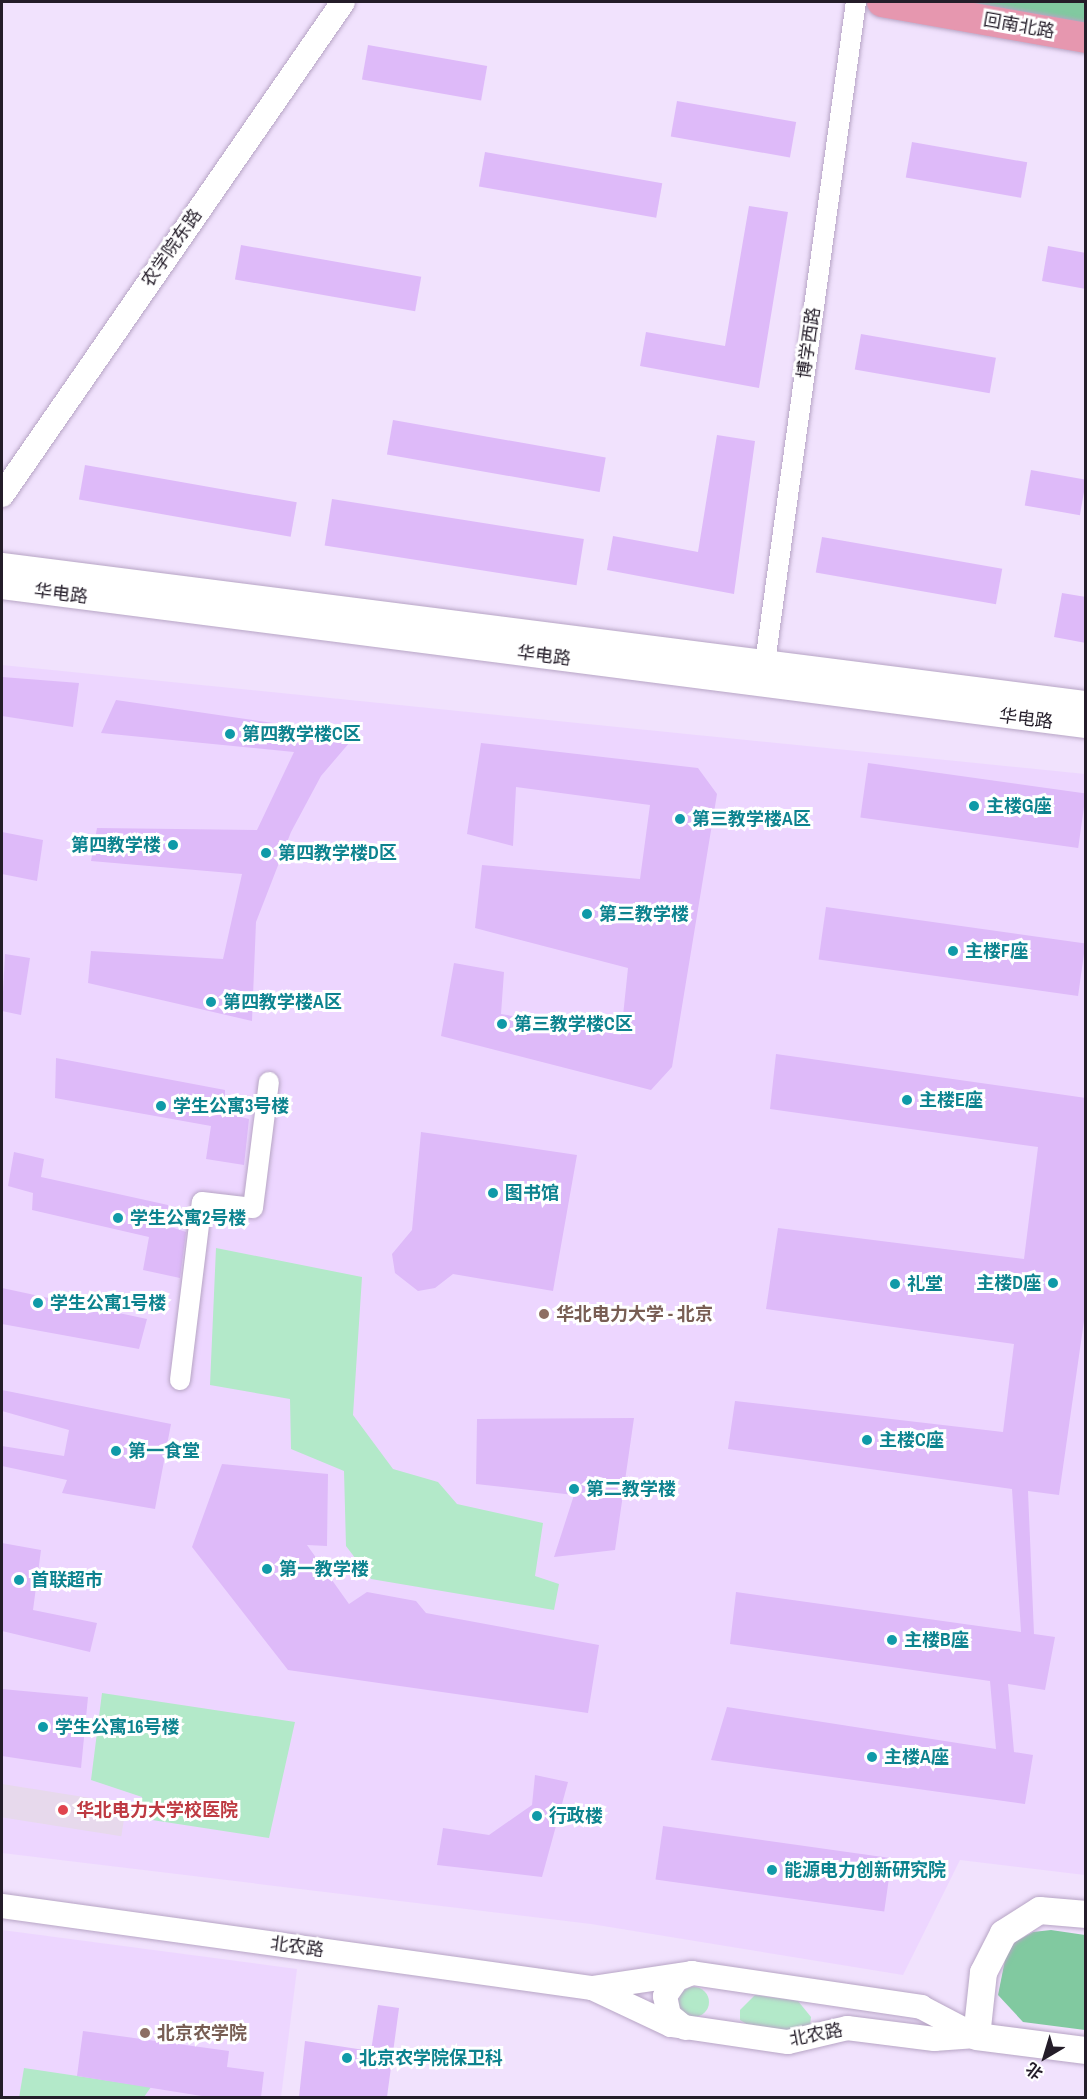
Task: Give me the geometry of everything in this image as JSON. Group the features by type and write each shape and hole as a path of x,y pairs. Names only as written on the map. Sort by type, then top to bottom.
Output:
{"main road":[{"name":"回南北路","path":"882,2 1086,38"},
{"path":"976,2036 983,1972 1003,1933 1039,1911 1086,1914"},
{"name":"北农路","path":"976,2036 1086,2050"}],"street":[{"name":"农学院东路","path":"2,495 343,2"},
{"name":"博学西路","path":"764,673 856,2"},
{"name":"华电路","path":"2,564 764,673 1086,726"},
{"name":"华电路","path":"2,586 764,673 1086,703"},
{"path":"180,1380 202,1202 253,1208 268,1082"},
{"name":"北农路","path":"2,1906 592,1988 686,2028 788,2042 846,2028 934,2039 976,2036"},
{"path":"686,2028 669,2015 665,1996 676,1978 692,1972"},
{"name":"北农路","path":"592,1988 692,1972 921,2007 976,2036"}],"shaded area":[{"name":"华北电力大学 - 北京","path":"2,665 1085,774 1085,1875 960,1860 903,1975 591,1924 2,1853"},
{"name":"华北电力大学校医院","path":"2,1784 126,1804 121,1836 2,1817"},
{"name":"北京农学院","path":"2,1930 297,1969 281,2097 2,2098"}],"green space":[{"path":"950,2 1085,2 1085,26"},
{"path":"216,1248 362,1277 353,1415 393,1469 438,1482 457,1504 543,1523 535,1576 559,1584 554,1610 371,1579 346,1546 344,1471 291,1449 290,1399 210,1385"},
{"path":"102,1693 295,1722 269,1838 139,1818 142,1797 91,1780"},
{"path":"1051,1930 1085,1935 1085,2030 1023,2022 998,1995 1006,1955 1015,1942 1033,1932"},
{"path":"694,1987 705,1991 709,2002 705,2013 694,2017 683,2013 679,2002 683,1991"},
{"path":"755,1995 798,2001 811,2017 810,2025 793,2034 750,2026 740,2020 740,2010"},
{"path":"24,2068 151,2087 144,2097 19,2098"}],"building":[{"path":"368,45 487,66 481,100 362,79"},
{"path":"677,101 796,122 790,157 671,136"},
{"path":"912,142 1027,162 1021,198 906,177"},
{"path":"485,152 662,183 656,218 479,186"},
{"path":"749,206 788,212 759,388 640,366 646,332 725,346"},
{"path":"241,245 421,277 415,311 235,279"},
{"path":"1048,246 1086,253 1086,289 1042,281"},
{"path":"861,334 996,358 990,393 855,369"},
{"path":"393,420 606,458 600,492 387,454"},
{"path":"717,435 755,441 734,594 607,570 613,536 698,552"},
{"path":"85,465 297,502 291,537 79,499"},
{"path":"1031,470 1086,480 1080,515 1025,505"},
{"path":"332,499 584,539 577,585 325,545"},
{"path":"822,537 1002,569 996,604 816,572"},
{"path":"1062,593 1086,597 1086,643 1054,637"},
{"path":"2,677 79,683 73,727 2,716"},
{"path":"116,700 356,735 321,776 291,832 256,922 252,1021 88,983 91,951 223,959 242,874 91,861 97,828 257,830 294,752 101,733"},
{"path":"481,743 698,768 717,794 672,1067 651,1090 441,1036 454,963 504,972 501,1014 621,1035 628,968 475,928 482,865 640,879 650,805 516,787 513,846 467,834"},
{"name":"主楼G座","path":"868,763 1086,794 1078,848 860,817"},
{"path":"2,832 43,840 37,881 2,874"},
{"name":"主楼F座","path":"826,907 1085,943 1078,996 819,959"},
{"path":"5,954 30,958 21,1015 2,1011"},
{"path":"776,1054 1086,1098 1086,1307 1059,1495 1028,1491 1034,1634 1055,1637 1045,1690 1008,1684 1014,1752 1033,1755 1025,1804 711,1760 727,1707 996,1749 990,1681 730,1644 736,1592 1021,1632 1012,1489 728,1449 735,1401 1003,1432 1014,1344 766,1309 778,1228 1024,1259 1038,1147 770,1109"},
{"name":"学生公寓3号楼","path":"56,1058 225,1090 225,1113 249,1119 244,1165 206,1159 211,1126 55,1098"},
{"name":"图书馆","path":"421,1132 577,1155 553,1291 453,1274 435,1288 418,1291 395,1273 392,1254 412,1230"},
{"name":"学生公寓2号楼","path":"14,1152 44,1159 41,1177 168,1205 168,1226 186,1232 180,1278 143,1270 149,1237 32,1210 33,1193 8,1186"},
{"name":"学生公寓1号楼","path":"2,1288 147,1319 139,1349 2,1324"},
{"name":"第一食堂","path":"2,1390 171,1424 155,1509 62,1493 67,1480 2,1466 2,1446 64,1456 69,1430 2,1411"},
{"name":"第二教学楼","path":"634,1418 615,1550 554,1557 574,1495 476,1484 477,1419"},
{"name":"第一教学楼","path":"222,1464 328,1474 327,1546 307,1545 349,1604 367,1592 416,1601 426,1613 599,1645 588,1713 288,1670 192,1547"},
{"name":"首联超市","path":"2,1543 41,1550 33,1610 97,1623 90,1652 2,1631"},
{"name":"学生公寓16号楼","path":"2,1689 88,1697 81,1768 2,1756"},
{"name":"行政楼","path":"535,1775 568,1782 542,1877 437,1865 443,1828 489,1835 532,1805"},
{"name":"能源电力创新研究院","path":"663,1826 892,1858 884,1912 655,1879"},
{"name":"北京农学院保卫科","path":"378,2005 399,2008 387,2097 299,2097 305,2041 371,2051"},
{"path":"83,2031 229,2051 227,2067 264,2072 261,2097 208,2097 77,2076"}],"place":[{"name":"第四教学楼C区","path":"230,734"},
{"name":"主楼G座","path":"974,806"},
{"name":"第三教学楼A区","path":"680,819"},
{"name":"第四教学楼","path":"173,845"},
{"name":"第四教学楼D区","path":"266,853"},
{"name":"第三教学楼","path":"587,914"},
{"name":"主楼F座","path":"953,951"},
{"name":"第四教学楼A区","path":"211,1002"},
{"name":"第三教学楼C区","path":"502,1024"},
{"name":"主楼E座","path":"907,1100"},
{"name":"学生公寓3号楼","path":"161,1106"},
{"name":"图书馆","path":"493,1193"},
{"name":"学生公寓2号楼","path":"118,1218"},
{"name":"主楼D座","path":"1053,1283"},
{"name":"礼堂","path":"895,1284"},
{"name":"学生公寓1号楼","path":"38,1303"},
{"name":"华北电力大学 - 北京","path":"544,1314"},
{"name":"主楼C座","path":"867,1440"},
{"name":"第一食堂","path":"116,1451"},
{"name":"第二教学楼","path":"574,1489"},
{"name":"第一教学楼","path":"267,1569"},
{"name":"首联超市","path":"19,1580"},
{"name":"主楼B座","path":"892,1640"},
{"name":"学生公寓16号楼","path":"43,1727"},
{"name":"主楼A座","path":"872,1757"},
{"name":"华北电力大学校医院","path":"63,1810"},
{"name":"行政楼","path":"537,1816"},
{"name":"能源电力创新研究院","path":"772,1870"},
{"name":"北京农学院","path":"145,2033"},
{"name":"北京农学院保卫科","path":"347,2058"}]}
